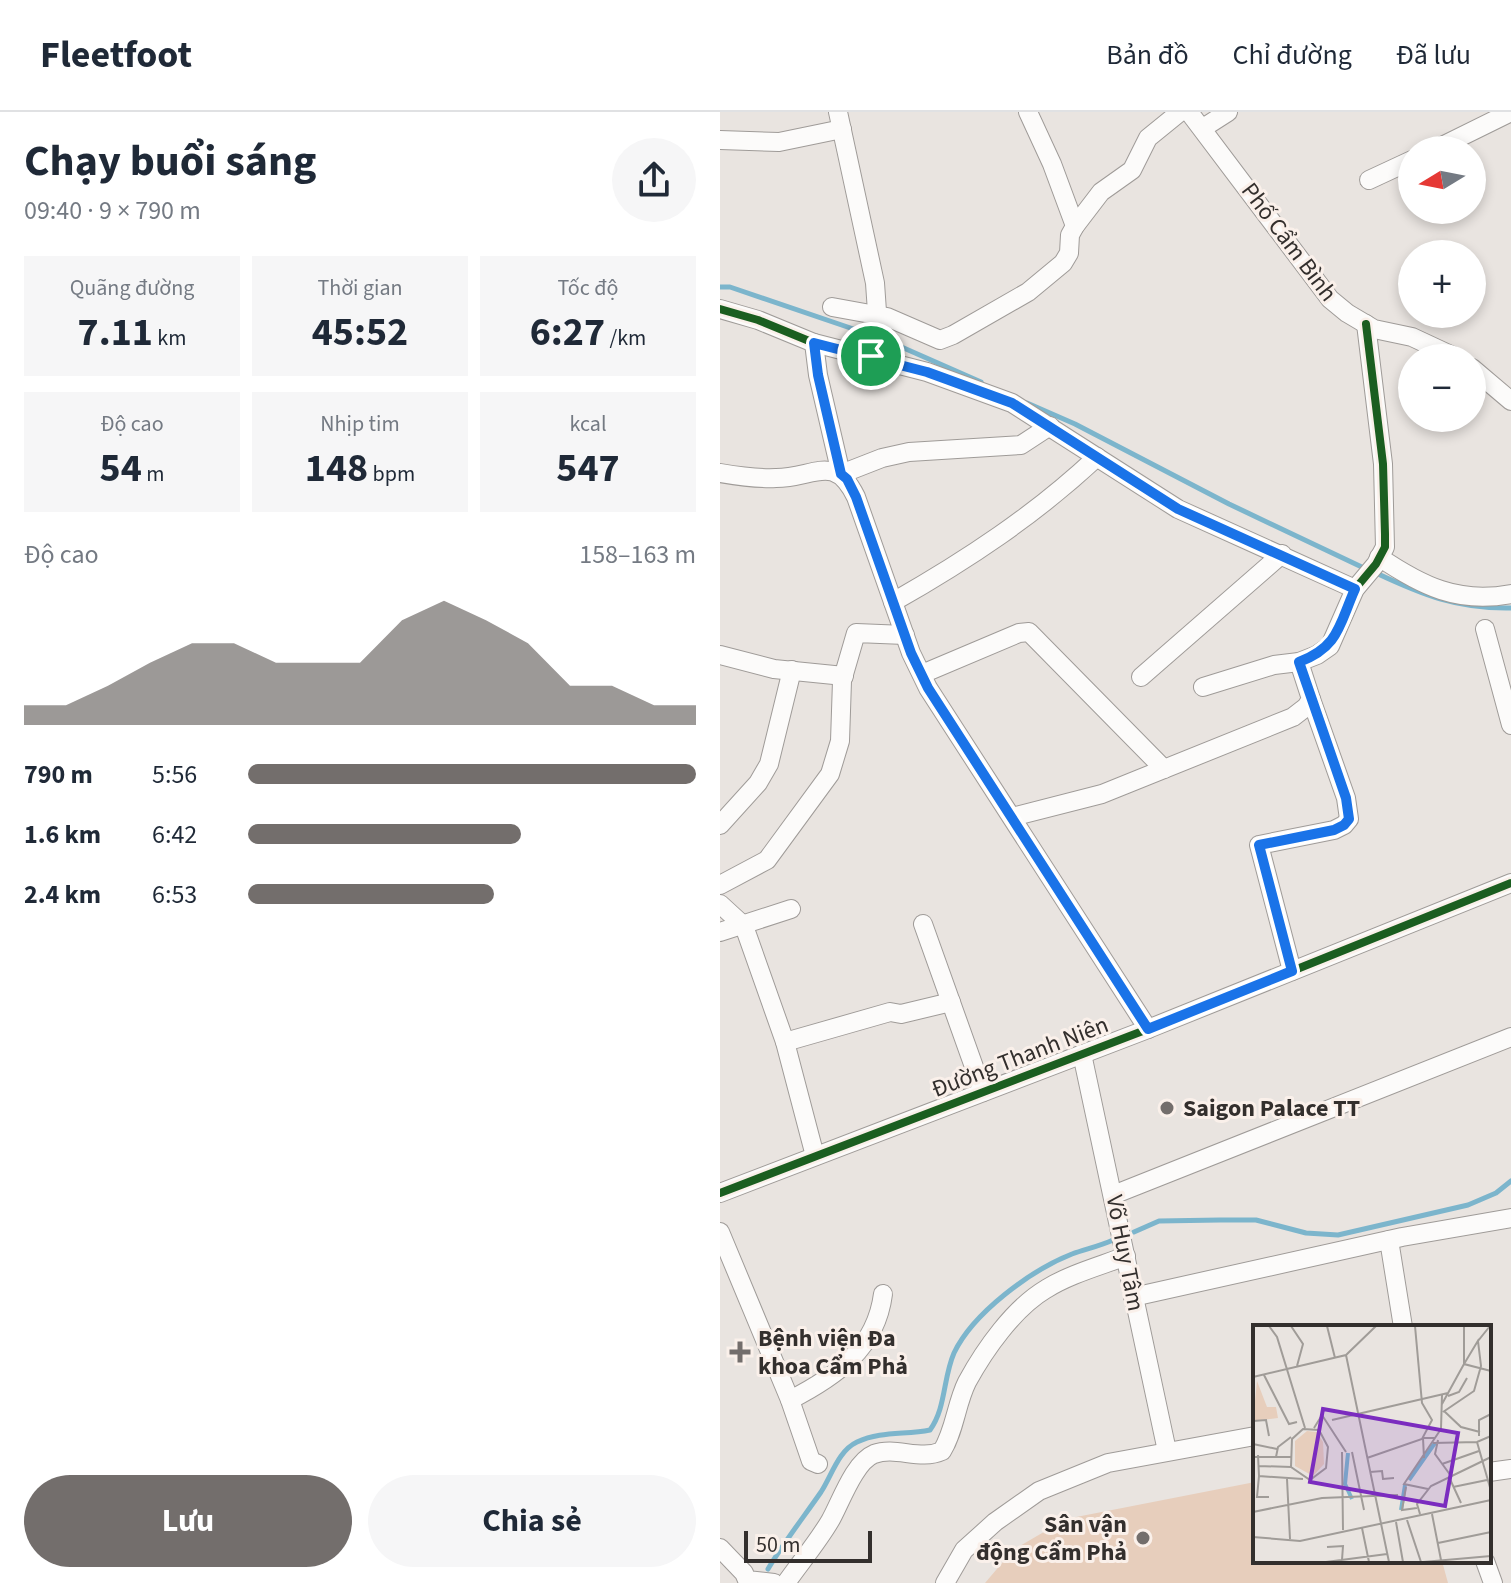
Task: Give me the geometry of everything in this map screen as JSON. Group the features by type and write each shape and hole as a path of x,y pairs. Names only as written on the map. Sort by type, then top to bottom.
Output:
{"street":[{"path":"1028,112 1075,226"},
{"path":"720,309 758,320 814,343 875,337 940,340 953,335 1028,292 1063,263 1069,253 1070,235 1101,192 1132,170 1148,138 1180,112"},
{"name":"Phố Cẩm Bình","path":"1189,112 1330,299 1374,329 1412,337 1427,344"},
{"path":"1203,128 1228,112"},
{"path":"1462,136 1511,112"},
{"path":"720,140 779,142 840,120 872,266 875,337"},
{"path":"1369,180 1398,167"},
{"path":"832,307 875,337 1012,403 1178,509 1246,541 1282,554 1412,580 1450,594 1486,599 1511,594"},
{"path":"1203,687 1274,665 1299,662 1330,646 1385,547 1383,464 1366,324"},
{"path":"814,343 818,375 841,474"},
{"path":"1486,380 1511,401"},
{"path":"841,474 882,458 909,452 1021,445 1050,426"},
{"path":"893,602 948,571 1023,521 1097,457"},
{"path":"720,473 778,479 827,469 847,479 922,674 1059,896 1148,1029"},
{"path":"1141,677 1282,554"},
{"path":"1485,629 1511,725"},
{"path":"922,674 1019,633 1029,632 1164,769"},
{"path":"720,885 767,860 830,774 840,741 844,676 856,633 905,635"},
{"path":"720,655 774,669 844,676"},
{"path":"1292,971 1259,845 1334,830 1349,819 1346,798 1299,662"},
{"path":"720,825 758,783 769,764 792,670"},
{"path":"1012,817 1102,794 1293,717 1311,699"},
{"name":"Đường Thanh Niên","path":"720,1193 1148,1029 1511,883"},
{"path":"720,904 744,926 785,1042 815,1156"},
{"path":"720,932 791,909"},
{"path":"923,924 983,1092"},
{"path":"785,1042 890,1012 901,1014 951,1002"},
{"path":"1113,1195 1511,1037"},
{"name":"Võ Huy Tâm","path":"1082,1054 1167,1451"},
{"path":"1133,1297 1389,1240 1511,1218"},
{"path":"720,1232 790,1400 811,1461 818,1464"},
{"path":"1389,1240 1403,1325"},
{"path":"786,1583 829,1521 845,1489 870,1456 886,1452 923,1456 942,1451 950,1438 966,1383 1005,1325 1030,1300 1050,1286 1126,1256"},
{"path":"790,1400 828,1380 862,1346 876,1324 883,1294"},
{"path":"945,1583 964,1550 995,1522 1039,1491 1108,1463 1253,1436"},
{"path":"1491,1472 1511,1469"},
{"path":"720,1548 747,1580 774,1583"},
{"path":"1486,1563 1493,1583"}],"shaded area":[{"name":"Sân vận động Cẩm Phả","path":"1253,1482 1253,1563 1443,1563 1448,1583 985,1583 1013,1550 1066,1519"}],"waterway":[{"path":"720,287 730,287 871,335"},
{"path":"881,338 981,382"},
{"path":"1027,403 1366,569"},
{"path":"1376,573 1441,599 1474,606 1511,608"},
{"path":"1134,1232 1159,1221 1256,1220 1306,1233 1338,1235 1468,1205 1496,1193 1511,1181"},
{"path":"768,1569 850,1446 875,1436 930,1430 939,1412 954,1353 989,1308 1056,1261 1113,1240"}],"cycle path":[{"path":"720,309 758,320 814,343 927,372 1012,403 1178,509 1355,589 1376,564 1385,547 1383,464 1366,324"},
{"path":"720,1193 1148,1029 1511,883"}],"place":[{"name":"Saigon Palace TT","path":"1167,1108"},
{"name":"Bệnh viện Đa khoa Cẩm Phả","path":"740,1352"},
{"name":"Sân vận động Cẩm Phả","path":"1143,1538"}],"route":[{"path":"814,343 871,356 965,384 1012,403 1178,509 1355,589 1330,646 1299,662 1346,798 1349,819 1334,830 1259,845 1292,971 1148,1029 1059,896 1034,851 928,688 911,653 856,497 841,474 818,375 814,343"}]}
